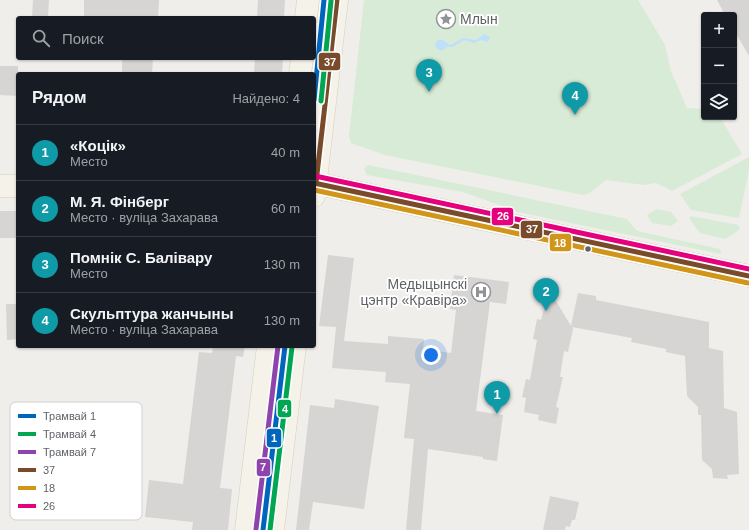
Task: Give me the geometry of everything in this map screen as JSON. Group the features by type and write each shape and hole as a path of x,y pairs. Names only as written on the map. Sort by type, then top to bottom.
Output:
{"main road":[{"path":"306,16 308,0"},
{"path":"316,178 336,0"},
{"path":"300,72 302,60"},
{"path":"0,186 16,186"},
{"path":"316,187 749,276"},
{"path":"246,530 268,348"},
{"path":"273,530 295,348"}],"green space":[{"path":"364,0 638,0 665,45 671,71 687,108 701,109 701,120 722,120 742,154 672,191 656,183 644,185 606,180 590,193 583,195 385,155 351,143 349,136"},
{"path":"749,157 749,170 739,218 691,210 680,194"},
{"path":"368,165 627,219 637,231 720,249 721,254 518,212 463,192 367,175 364,169"},
{"path":"657,209 671,212 678,221 671,226 652,223 647,215"},
{"path":"691,216 738,225 740,228 738,231 725,239 700,233 689,218"}],"water":[{"path":"484,34 490,37 488,42 481,40 474,43 464,40 453,47 447,47 441,51 435,47 436,42 439,40 443,40 450,45 463,38 476,40"}],"building":[{"path":"33,0 49,0 48,16 32,16"},
{"path":"84,0 159,0 158,16 84,16"},
{"path":"258,0 285,0 284,16 257,16"},
{"path":"717,0 749,0 749,56 737,35 737,12 723,12"},
{"path":"122,60 153,60 152,72 122,72"},
{"path":"255,60 283,60 282,72 254,72"},
{"path":"0,66 18,66 18,72 16,72 16,96 0,95"},
{"path":"0,211 16,211 16,238 0,238"},
{"path":"328,255 354,258 344,341 388,344 388,336 424,339 423,349 451,353 456,310 450,309 454,275 509,282 506,304 490,302 476,411 503,415 497,461 483,459 483,457 428,449 421,530 406,530 414,439 404,438 410,384 385,382 386,372 332,368 336,327 319,326"},
{"path":"578,293 596,296 596,300 709,322 709,348 723,351 724,408 737,412 739,474 727,475 728,479 713,478 712,469 702,460 701,415 698,415 698,407 687,396 685,356 666,352 666,349 631,342 632,338 572,327 573,329 568,352 564,351 560,377 563,377 556,407 559,408 556,424 538,420 539,415 524,412 526,398 522,397 526,379 530,380 537,340 533,339 537,319 541,320 546,302 553,300 556,301 571,326"},
{"path":"6,304 16,304 16,339 7,340"},
{"path":"213,348 245,348 243,357 236,356 220,488 232,489 228,530 192,530 193,522 145,517 149,480 183,484 199,352 212,353"},
{"path":"335,399 379,406 364,509 313,502 309,530 296,530 310,405 334,408"},
{"path":"550,496 579,502 575,520 572,520 570,527 566,526 565,530 543,530"}],"tram line":[{"name":"1","path":"316,80 324,0"},
{"name":"4","path":"321,101 331,1"},
{"name":"7","path":"256,529 278,348"},
{"name":"1","path":"263,530 285,348"},
{"name":"4","path":"270,530 292,348"}],"transit line":[{"name":"37","path":"316,183 337,0"},
{"name":"26","path":"316,176 749,269"},
{"name":"37","path":"316,183 749,276"},
{"name":"18","path":"316,190 748,283"}],"place":[{"name":"Млын","path":"446,19"},
{"name":"Помнік С. Балівару","path":"429,92"},
{"name":"Скульптура жанчыны","path":"575,115"},
{"name":"Медыцынскі цэнтр «Кравіра»","path":"481,292"},
{"name":"М. Я. Фінберг","path":"546,311"},
{"name":"«Коцік»","path":"497,414"}]}
